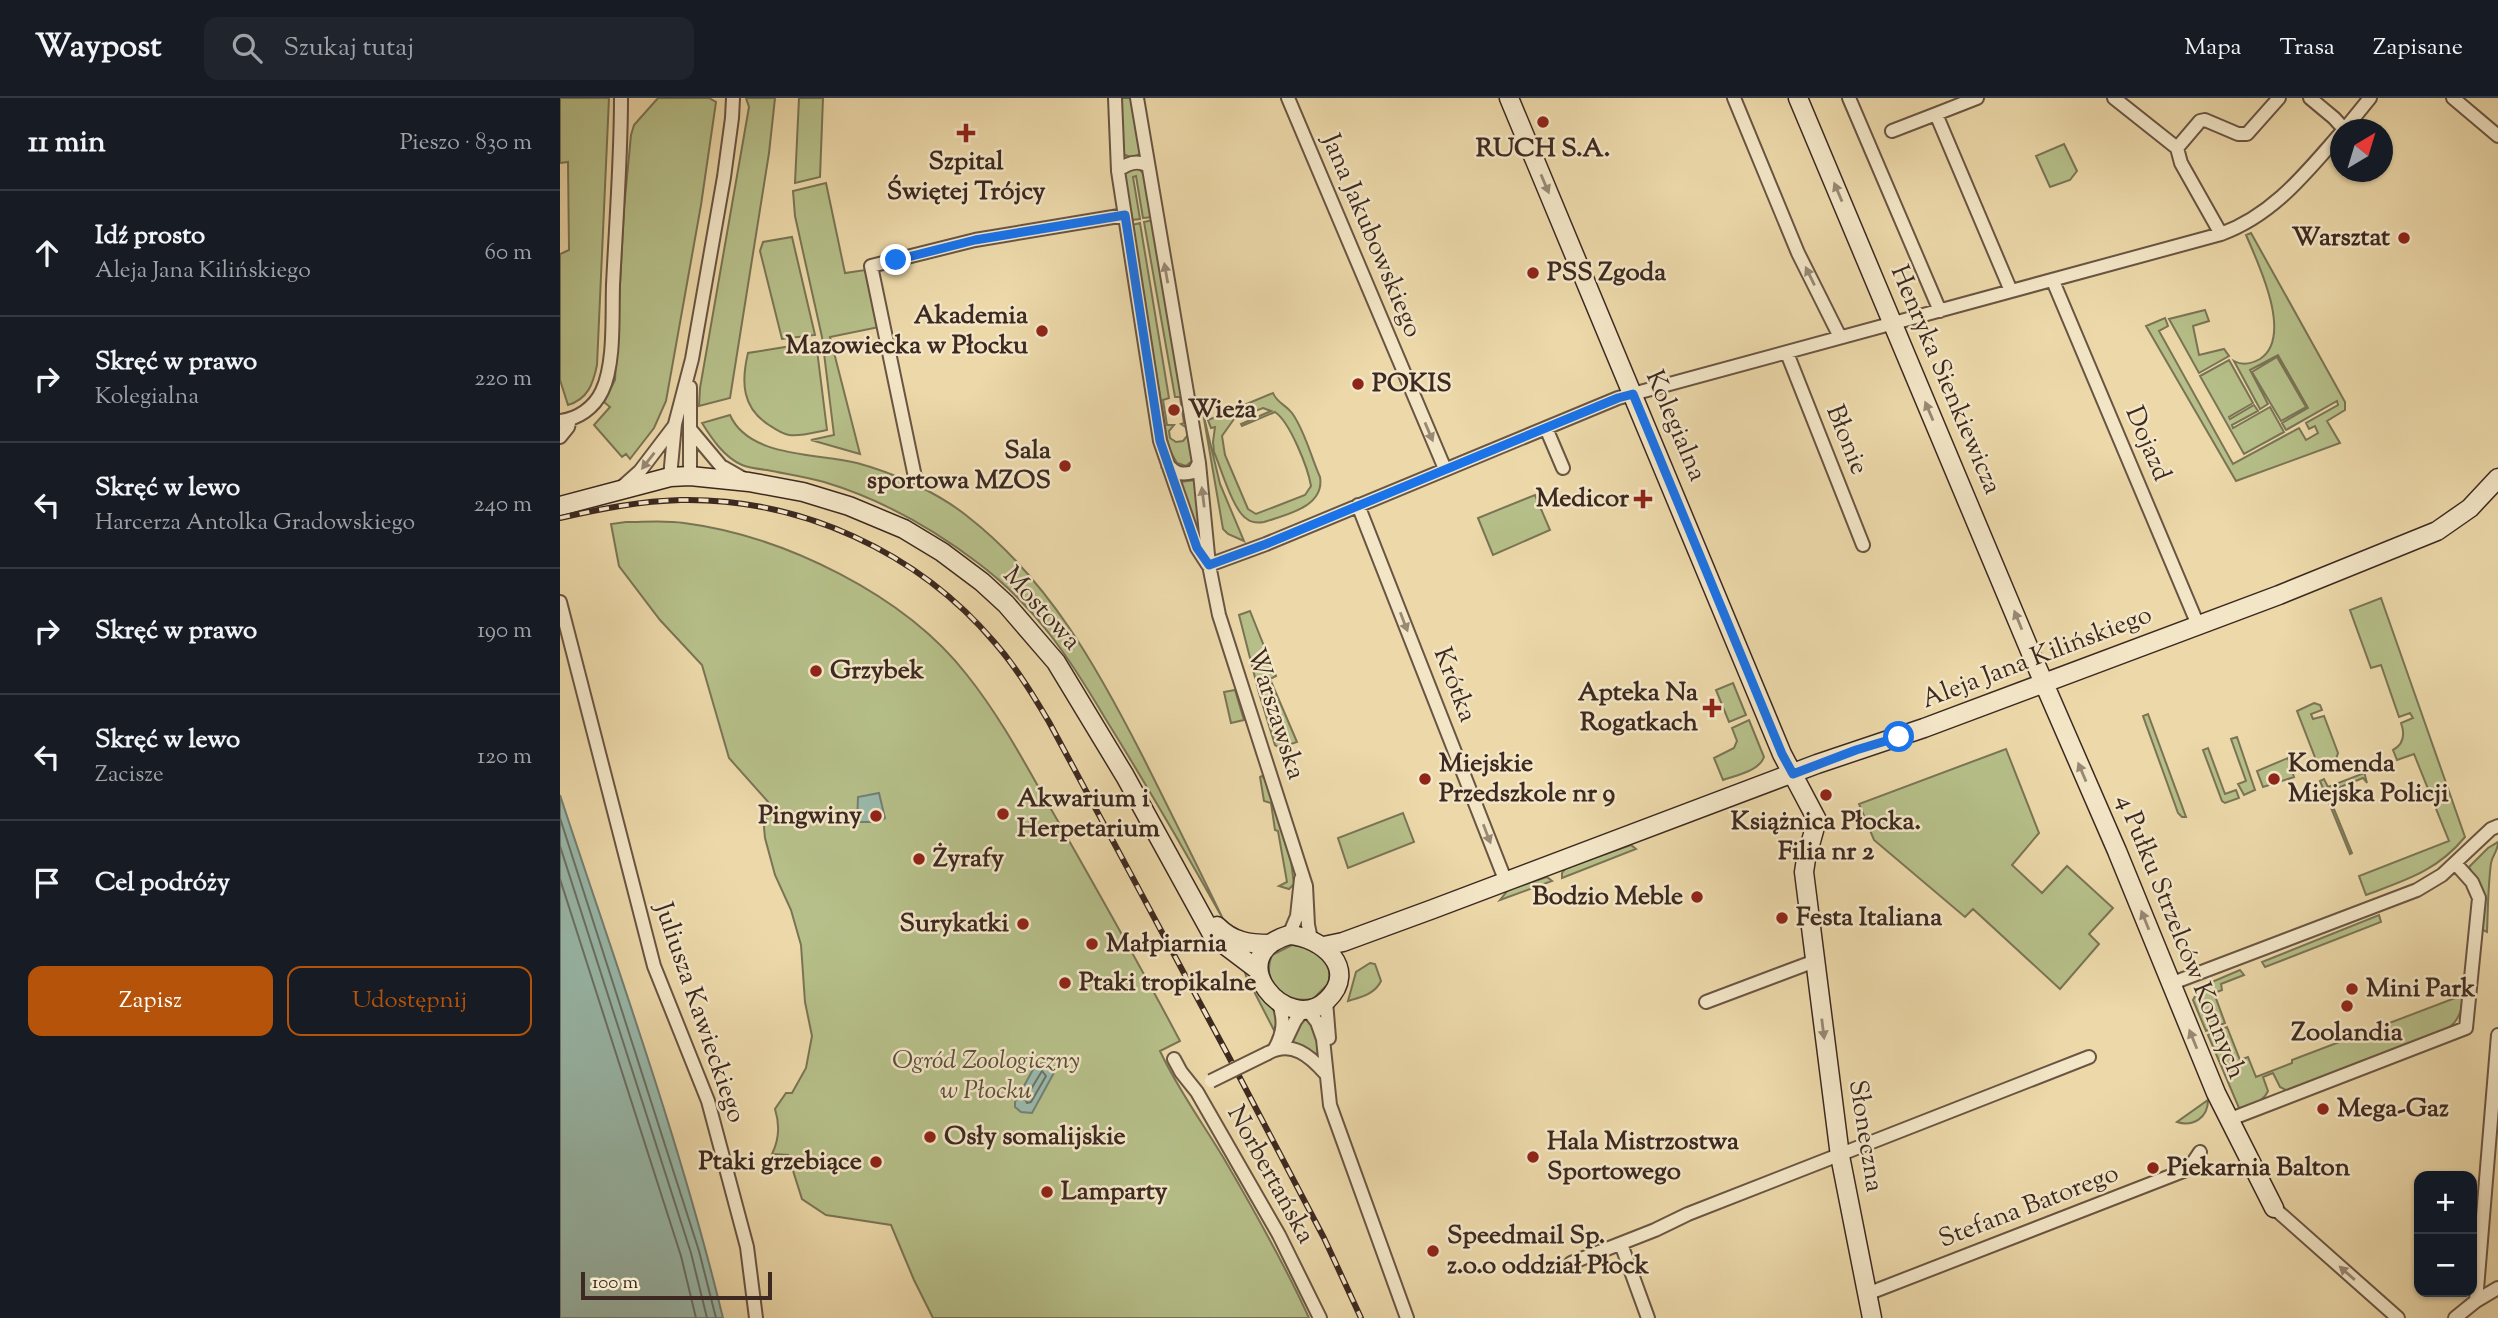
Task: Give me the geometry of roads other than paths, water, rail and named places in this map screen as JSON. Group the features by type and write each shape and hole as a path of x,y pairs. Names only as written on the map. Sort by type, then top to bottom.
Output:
{"main road":[{"name":"Kolegialna","path":"1509,98 1782,754 1817,820"},
{"name":"Henryka Sienkiewicza","path":"1798,98 2044,683"},
{"name":"Mostowa","path":"560,506 670,477 690,475 749,482 831,499 885,520 942,552 995,594 1056,662 1125,776 1191,893 1203,921 1213,936 1258,970"},
{"name":"Aleja Jana Kilińskiego","path":"1317,943 1381,928 1856,750 1899,737 2044,683 2437,531 2470,508 2498,478"},
{"name":"4 Pułku Strzelców Konnych","path":"2044,683 2228,1120 2274,1208"},
{"name":"Słoneczna","path":"1817,820 1804,872 1840,1156 1872,1318"},
{"name":"Mostowa","path":"1191,893 1226,934 1248,944 1270,944"},
{"name":"Aleja Jana Kilińskiego","path":"1338,967 1350,952 1381,928"},
{"path":"1289,935 1317,943 1332,955 1338,967 1336,986 1326,1001 1306,1009 1279,1001 1264,987 1258,970 1261,958 1270,944 1289,935"}],"street":[{"path":"560,437 568,427 565,420 587,410 598,398 606,381 621,98"},
{"name":"Mostowa","path":"670,477 675,424 692,359 726,164 733,98"},
{"path":"1115,98 1118,171 1160,441 1197,548 1209,565"},
{"path":"1137,98 1199,463 1209,565"},
{"name":"Jana Jakubowskiego","path":"1288,98 1445,469"},
{"path":"1734,98 1798,253 1840,337"},
{"path":"1849,98 1940,311"},
{"path":"1892,131 1977,98"},
{"path":"2114,98 2177,148 2181,163 2221,234"},
{"path":"2177,148 2200,121 2205,120 2238,134 2247,134 2279,98"},
{"path":"2310,98 2335,119"},
{"path":"2353,119 2370,98"},
{"path":"2453,98 2498,136"},
{"path":"1936,114 2011,291"},
{"path":"1209,565 1266,544 1618,398 2053,281 2240,227 2275,204 2330,145"},
{"path":"1118,171 1126,164 1147,165"},
{"path":"915,477 871,266 975,240 1125,215"},
{"name":"Dojazd","path":"2053,281 2198,625"},
{"name":"Błonie","path":"1787,353 1863,545"},
{"name":"Mostowa","path":"690,475 692,359"},
{"name":"Mostowa","path":"615,493 640,471 675,424"},
{"path":"1546,428 1563,468"},
{"name":"Mostowa","path":"690,429 722,466 749,482"},
{"path":"1168,464 1178,473 1186,474 1194,471 1199,463"},
{"name":"Krótka","path":"1358,505 1506,882"},
{"name":"Warszawska","path":"1209,565 1219,615 1308,896 1308,925 1317,943"},
{"name":"Juliusza Kawieckiego","path":"560,602 654,966 711,1114 747,1247 756,1318"},
{"path":"2171,984 2417,890 2442,875 2491,829 2498,826"},
{"path":"2228,1120 2466,1028 2480,898 2472,882 2455,863"},
{"name":"Warszawska","path":"1289,935 1297,916 1301,875"},
{"path":"1706,1002 1815,961"},
{"path":"1274,1050 1283,1028 1279,1001"},
{"path":"1326,1001 1329,1044 1325,1073 1330,1105 1407,1318"},
{"path":"1197,1092 1211,1081 1274,1050 1288,1038 1295,1021 1306,1009 1320,1029 1326,1055"},
{"path":"2476,1301 2498,1035"},
{"path":"1274,1050 1303,1052 1325,1073"},
{"path":"1572,1263 1688,1214 2090,1057"},
{"name":"Norbertańska","path":"1174,1059 1197,1092 1279,1235 1320,1318"},
{"name":"Stefana Batorego","path":"1867,1294 2186,1170 2200,1152"},
{"path":"2274,1208 2398,1318"},
{"path":"1621,1244 1648,1318"},
{"path":"2455,1318 2498,1288"}],"water":[{"path":"879,793 885,818 879,822 857,822 858,797"},
{"path":"560,795 668,1120 723,1318 560,1318"},
{"path":"1046,1062 1056,1069 1032,1113 1021,1112 1015,1107 1015,1102 1035,1066"}],"railway":[{"path":"560,518 620,506 681,500 726,502 770,509 813,520 893,557 930,582 964,611 1010,662 1049,722 1324,1238 1361,1318"}],"place":[{"name":"RUCH S.A.","path":"1543,122"},
{"name":"Szpital Świętej Trójcy","path":"966,133"},
{"name":"Warsztat","path":"2404,238"},
{"name":"PSS Zgoda","path":"1533,273"},
{"name":"Akademia Mazowiecka w Płocku","path":"1042,331"},
{"name":"POKIS","path":"1358,384"},
{"name":"Wieża","path":"1174,410"},
{"name":"Sala sportowa MZOS","path":"1065,466"},
{"name":"Medicor","path":"1643,499"},
{"name":"Grzybek","path":"816,671"},
{"name":"Apteka Na Rogatkach","path":"1712,708"},
{"name":"Miejskie Przedszkole nr 9","path":"1425,779"},
{"name":"Komenda Miejska Policji","path":"2274,779"},
{"name":"Książnica Płocka. Filia nr 2","path":"1826,795"},
{"name":"Akwarium i Herpetarium","path":"1003,814"},
{"name":"Pingwiny","path":"876,816"},
{"name":"Żyrafy","path":"919,859"},
{"name":"Bodzio Meble","path":"1697,897"},
{"name":"Festa Italiana","path":"1782,918"},
{"name":"Surykatki","path":"1023,924"},
{"name":"Małpiarnia","path":"1092,944"},
{"name":"Ptaki tropikalne","path":"1065,983"},
{"name":"Mini Park","path":"2352,989"},
{"name":"Zoolandia","path":"2347,1006"},
{"name":"Mega-Gaz","path":"2323,1109"},
{"name":"Osły somalijskie","path":"930,1137"},
{"name":"Hala Mistrzostwa Sportowego","path":"1533,1157"},
{"name":"Ptaki grzebiące","path":"876,1162"},
{"name":"Piekarnia Balton","path":"2153,1168"},
{"name":"Lamparty","path":"1047,1192"},
{"name":"Speedmail Sp. z.o.o oddział Płock","path":"1433,1251"}],"park label":[{"name":"Ogród Zoologiczny w Płocku","path":"986,1076"}]}
